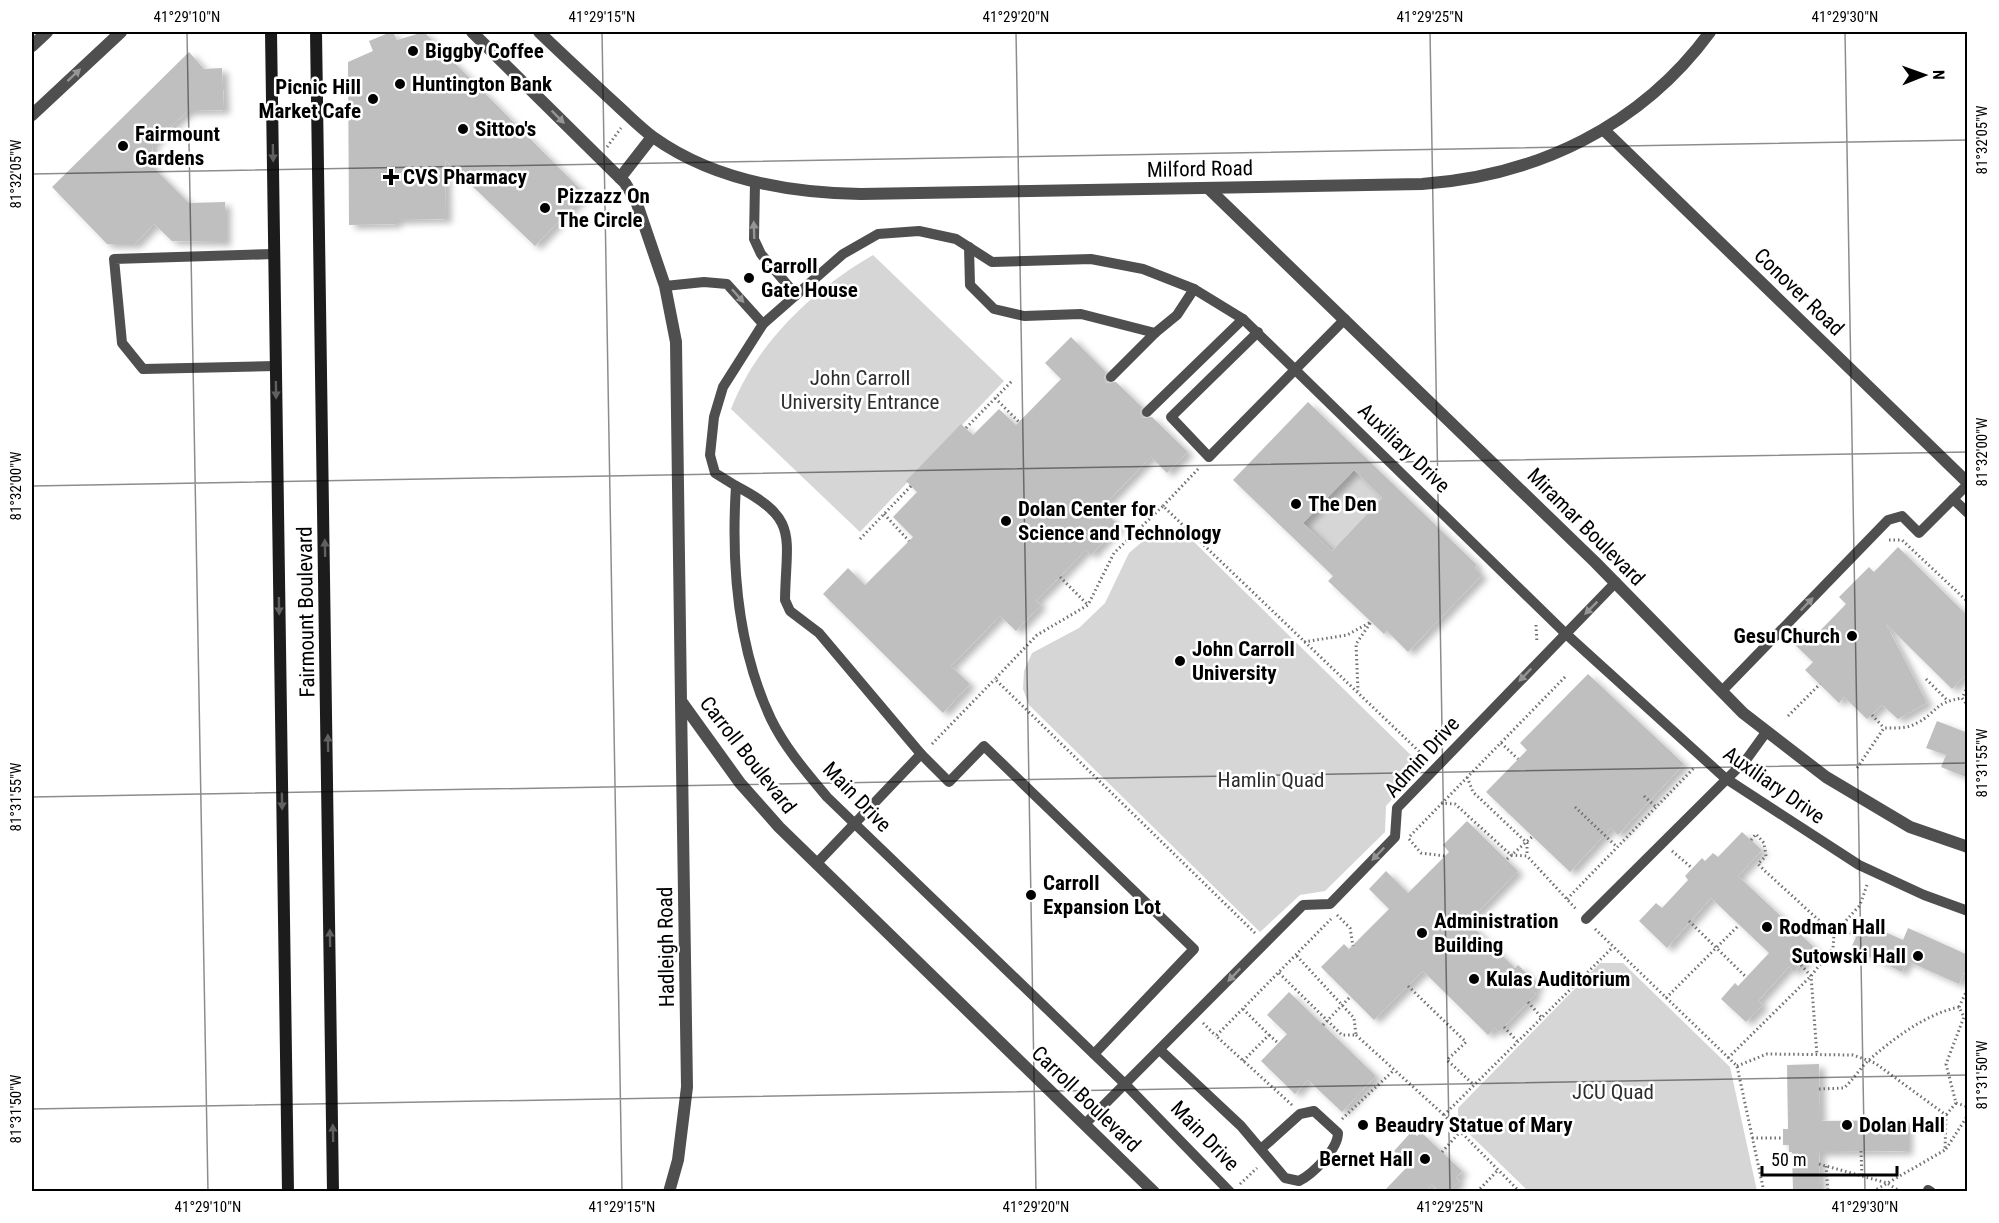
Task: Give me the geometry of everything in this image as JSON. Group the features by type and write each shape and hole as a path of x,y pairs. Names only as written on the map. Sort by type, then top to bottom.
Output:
{"main road":[{"name":"Fairmount Boulevard","path":"271,32 288,1191"},
{"name":"Fairmount Boulevard","path":"316,32 333,1191"}],"street":[{"path":"32,46 47,32"},
{"path":"32,115 121,32"},
{"name":"Carroll Boulevard","path":"472,32 620,178 634,196 665,286 673,319 678,370 681,701 746,790 816,864 1154,1191"},
{"name":"Milford Road","path":"534,34 652,137 707,165 755,182 798,191 861,194 1209,189 1422,184 1467,180 1537,161 1604,130 1670,78 1710,32"},
{"name":"Conover Road","path":"1604,130 1968,483"},
{"path":"620,178 652,137"},
{"name":"Miramar Boulevard","path":"1209,189 1616,582 1722,691 1767,731 1826,777 1910,826 1968,847"},
{"name":"Hadleigh Road","path":"669,1191 682,1136 687,1077 681,701"}],"lane":[{"path":"755,182 753,239 761,254 796,295"},
{"name":"Auxiliary Drive","path":"763,324 843,254 878,234 919,231 956,239 992,262 1091,259 1143,269 1194,289 1243,319 1258,332 1566,633 1725,778 1749,792 1821,843 1874,873 1968,911"},
{"path":"969,247 970,285 994,309 1024,316 1081,314 1155,333"},
{"path":"274,254 114,259 122,343 143,369 276,366"},
{"path":"665,286 704,282 728,284 763,324 723,387 714,417 710,455 715,473 761,499 775,511 785,525 785,600 790,611 819,633 921,754 949,782 984,746 1194,949 1094,1054"},
{"path":"1111,377 1155,333 1177,315 1194,289"},
{"path":"1258,332 1171,417 1209,457 1345,318"},
{"path":"1147,412 1243,319"},
{"path":"1722,691 1888,520 1902,516 1919,532 1968,483"},
{"name":"Main Drive","path":"736,486 733,529 744,644 771,720 792,755 827,797 854,824 1235,1188"},
{"path":"1953,499 1968,513"},
{"name":"Admin Drive","path":"1085,1124 1303,905 1330,903 1395,837 1397,808 1616,582"},
{"path":"1586,919 1725,778 1746,760 1767,731"},
{"path":"816,864 921,754"},
{"path":"1160,1050 1241,1126 1285,1178 1299,1182 1334,1146 1338,1133 1314,1111 1300,1114 1264,1153"}],"path":[{"path":"508,57 534,34"},
{"path":"606,149 622,127"},
{"path":"966,428 1012,381"},
{"path":"995,398 1020,422"},
{"path":"921,754 1037,635 1088,605 1114,553 1209,457"},
{"path":"860,539 911,486"},
{"path":"1163,506 1428,760"},
{"path":"884,514 909,541"},
{"path":"1881,544 1889,540 1902,540 1968,602"},
{"path":"1060,577 1088,605"},
{"path":"1304,642 1347,635 1371,622 1356,644 1358,693"},
{"path":"1401,845 1566,676"},
{"path":"995,679 1256,934"},
{"path":"1926,679 1947,700"},
{"path":"1788,716 1820,684"},
{"path":"1962,698 1968,686"},
{"path":"1872,715 1884,728 1904,728 1917,723 1947,700 1962,698"},
{"path":"1962,698 1968,706"},
{"path":"1857,768 1884,728"},
{"path":"1501,743 1518,759"},
{"path":"1567,899 1703,758"},
{"path":"1467,777 1473,792 1527,843 1527,856 1567,899 1613,947 1737,1066 1764,1191"},
{"path":"1644,796 1656,807"},
{"path":"1441,803 1455,804 1511,855 1527,856"},
{"path":"1575,807 1617,847"},
{"path":"1751,840 1756,834 1764,843 1766,856 1758,864 1834,934"},
{"path":"1507,859 1533,836"},
{"path":"1408,838 1421,853 1445,855"},
{"path":"1661,842 1692,868"},
{"path":"1728,1058 1811,976 1833,948 1834,934 1860,905 1874,873"},
{"path":"1216,1036 1343,906"},
{"path":"1335,914 1350,928 1353,946"},
{"path":"1689,921 1746,977"},
{"path":"1665,998 1739,925"},
{"path":"1444,1116 1613,947"},
{"path":"1296,955 1354,1018 1356,1035 1444,1116 1520,1191"},
{"path":"1801,965 1811,976 1817,1055"},
{"path":"1279,973 1342,1035 1356,1035"},
{"path":"1408,986 1466,1042 1447,1060 1474,1085"},
{"path":"1959,1007 1968,988"},
{"path":"1323,1025 1350,997"},
{"path":"1528,1002 1542,1018"},
{"path":"1819,1089 1844,1088 1868,1061 1917,1024 1944,1010 1959,1007"},
{"path":"1956,1103 1947,1064 1964,1017 1959,1007"},
{"path":"1243,1009 1278,1043"},
{"path":"1195,1015 1300,1114"},
{"path":"1504,1027 1517,1041"},
{"path":"1243,1061 1269,1035"},
{"path":"1737,1066 1767,1054 1853,1055 1868,1061 1946,1115"},
{"path":"1333,1128 1393,1071"},
{"path":"1956,1103 1968,1107"},
{"path":"1945,1150 1946,1115 1956,1103"},
{"path":"1872,1191 1945,1150 1968,1115"},
{"path":"1442,1152 1460,1132"},
{"path":"1752,1138 1783,1138"},
{"path":"1861,1151 1862,1176"},
{"path":"1235,1188 1264,1153"},
{"path":"1819,1164 1887,1183 1901,1191"},
{"path":"1826,1166 1828,1191"},
{"path":"1477,1191 1498,1170"}],"green space":[{"name":"John Carroll University Entrance","path":"873,255 1004,381 860,532 731,409 756,362 789,320 829,284"},
{"path":"1354,470 1382,498 1332,551 1303,523"},
{"name":"Hamlin Quad","path":"1171,531 1191,539 1422,766 1386,806 1385,832 1325,891 1300,895 1260,932 1029,705 1023,689 1024,671 1032,653 1079,628 1105,603 1129,553 1150,535"},
{"name":"JCU Quad","path":"1600,963 1623,963 1730,1067 1757,1191 1528,1191 1458,1123 1458,1108"}],"building":[{"path":"391,32 397,40 424,32 585,194 535,246 445,160 446,219 396,220 396,224 349,225 348,62 373,51 369,41"},
{"name":"Fairmount Gardens","path":"189,52 204,69 222,68 224,110 188,111 153,143 151,165 189,203 225,202 225,242 172,241 154,224 135,244 107,244 52,187"},
{"name":"Dolan Center for Science and Technology","path":"1071,337 1106,372 1104,378 1106,383 1116,382 1142,407 1140,413 1142,418 1152,417 1188,452 1167,473 1151,457 1101,508 1119,526 1091,555 1086,550 1036,601 1041,605 1016,631 1000,616 951,666 970,684 943,713 823,594 848,568 865,585 913,537 893,517 917,492 906,481 961,424 973,435 999,409 1016,425 1061,379 1045,363"},
{"path":"1308,402 1477,565 1475,568 1482,575 1408,652 1387,631 1384,634 1328,581 1333,576 1233,480","holes":["1354,470 1382,498 1332,551 1303,523"]},
{"path":"1898,547 1968,616 1968,673 1952,689 1886,624 1927,703 1898,719 1882,705 1867,719 1844,697 1839,703 1805,670 1813,662 1791,641 1803,629 1813,638 1846,604 1839,597 1869,567 1874,572"},
{"path":"1588,674 1684,764 1618,835 1611,828 1570,872 1486,792 1527,750 1520,743"},
{"path":"1937,721 1968,733 1968,778 1941,767 1946,755 1926,748"},
{"name":"Administration Building","path":"1467,821 1518,871 1468,922 1515,968 1518,965 1539,985 1533,991 1536,994 1499,1032 1495,1028 1488,1035 1423,971 1374,1020 1321,967 1344,944 1349,949 1389,909 1369,889 1386,871 1408,893 1449,852 1443,845"},
{"name":"Rodman Hall","path":"1742,832 1762,850 1738,876 1816,949 1794,972 1789,967 1758,1001 1763,1005 1746,1022 1721,999 1735,983 1738,986 1769,953 1711,898 1667,948 1639,921 1656,903 1662,908 1688,880 1685,876 1702,858 1705,861 1713,853 1718,857"},
{"name":"Sutowski Hall","path":"1856,919 1903,940 1908,928 1968,955 1968,975 1964,973 1959,984 1907,961 1902,972 1851,948 1856,937 1849,934"},
{"path":"1289,992 1376,1076 1342,1112 1308,1080 1295,1094 1261,1061 1287,1034 1267,1015"},
{"name":"Dolan Hall","path":"1819,1064 1820,1121 1907,1120 1907,1151 1819,1152 1820,1191 1793,1191 1792,1152 1789,1152 1789,1145 1783,1145 1783,1129 1788,1129 1787,1065"},
{"name":"Bernet Hall","path":"1412,1131 1417,1136 1421,1132 1462,1171 1456,1178 1460,1181 1450,1191 1439,1191 1432,1185 1426,1191 1384,1191 1409,1165 1394,1151"}],"place":[{"name":"Biggby Coffee","path":"413,51"},
{"name":"Huntington Bank","path":"400,84"},
{"name":"Picnic Hill Market Cafe","path":"373,99"},
{"name":"Sittoo's","path":"463,129"},
{"name":"Fairmount Gardens","path":"123,146"},
{"name":"CVS Pharmacy","path":"391,177"},
{"name":"Pizzazz On The Circle","path":"545,208"},
{"name":"Carroll Gate House","path":"749,278"},
{"name":"The Den","path":"1296,504"},
{"name":"Dolan Center for Science and Technology","path":"1006,521"},
{"name":"Gesu Church","path":"1852,636"},
{"name":"John Carroll University","path":"1180,661"},
{"name":"Carroll Expansion Lot","path":"1031,895"},
{"name":"Rodman Hall","path":"1767,927"},
{"name":"Administration Building","path":"1422,933"},
{"name":"Sutowski Hall","path":"1918,956"},
{"name":"Kulas Auditorium","path":"1474,979"},
{"name":"Beaudry Statue of Mary","path":"1363,1125"},
{"name":"Dolan Hall","path":"1847,1125"},
{"name":"Bernet Hall","path":"1425,1159"}]}
